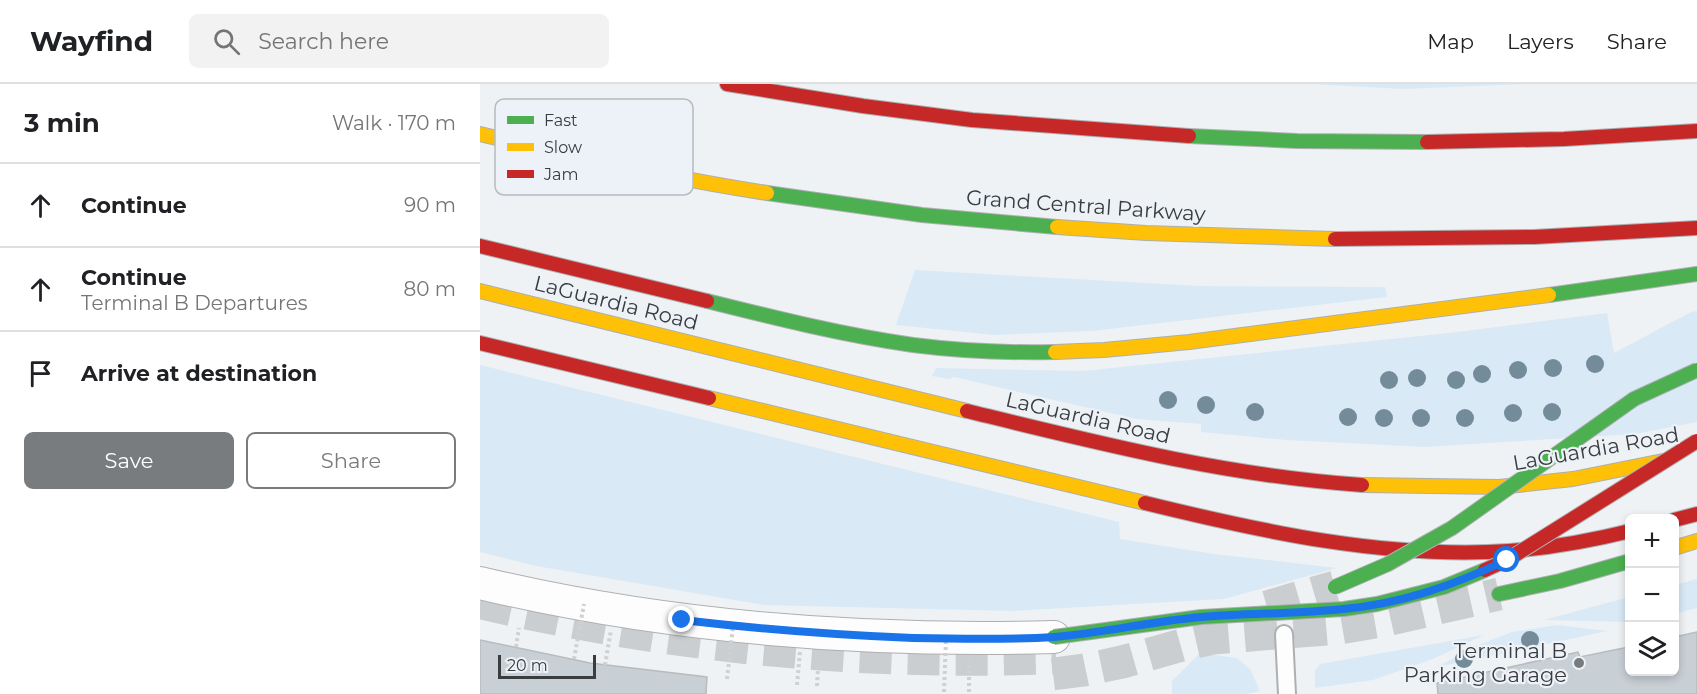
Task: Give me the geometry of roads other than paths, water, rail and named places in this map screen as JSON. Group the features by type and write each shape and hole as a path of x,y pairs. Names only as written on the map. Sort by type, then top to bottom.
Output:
{"main road":[{"path":"728,84 946,117 1067,129 1274,140 1399,143 1519,142 1697,131"},
{"name":"Grand Central Parkway","path":"480,134 495,138"},
{"name":"Grand Central Parkway","path":"693,182 920,214 1161,234 1323,239 1549,236 1697,228"},
{"path":"480,246 814,327 916,345 977,352 1039,353 1103,350 1233,337 1697,274"},
{"name":"LaGuardia Road","path":"480,291 1092,442 1237,472 1300,481 1362,485 1499,487 1573,479 1697,453"},
{"path":"480,343 1174,511 1297,535 1401,549 1489,552 1534,549 1625,532"},
{"path":"1335,587 1388,564 1442,534 1614,412 1655,389 1697,370"},
{"path":"1054,637 1201,617 1344,609 1410,597 1477,574 1507,560 1697,441"},
{"path":"1679,519 1697,514"},
{"path":"1679,546 1697,541"},
{"path":"1499,594 1625,562"}],"street":[{"path":"480,583 630,613 733,626 824,634 946,639 1054,637"}],"lane":[{"path":"1284,634 1287,694"}],"tunnel":[{"path":"1267,607 1335,587"},
{"path":"1053,674 1122,662 1213,638 1339,628 1386,620 1499,594"},
{"path":"480,603 622,631 766,650 911,659 1056,658"}],"place":[{"name":"Terminal B Parking Garage","path":"1579,663"}]}
